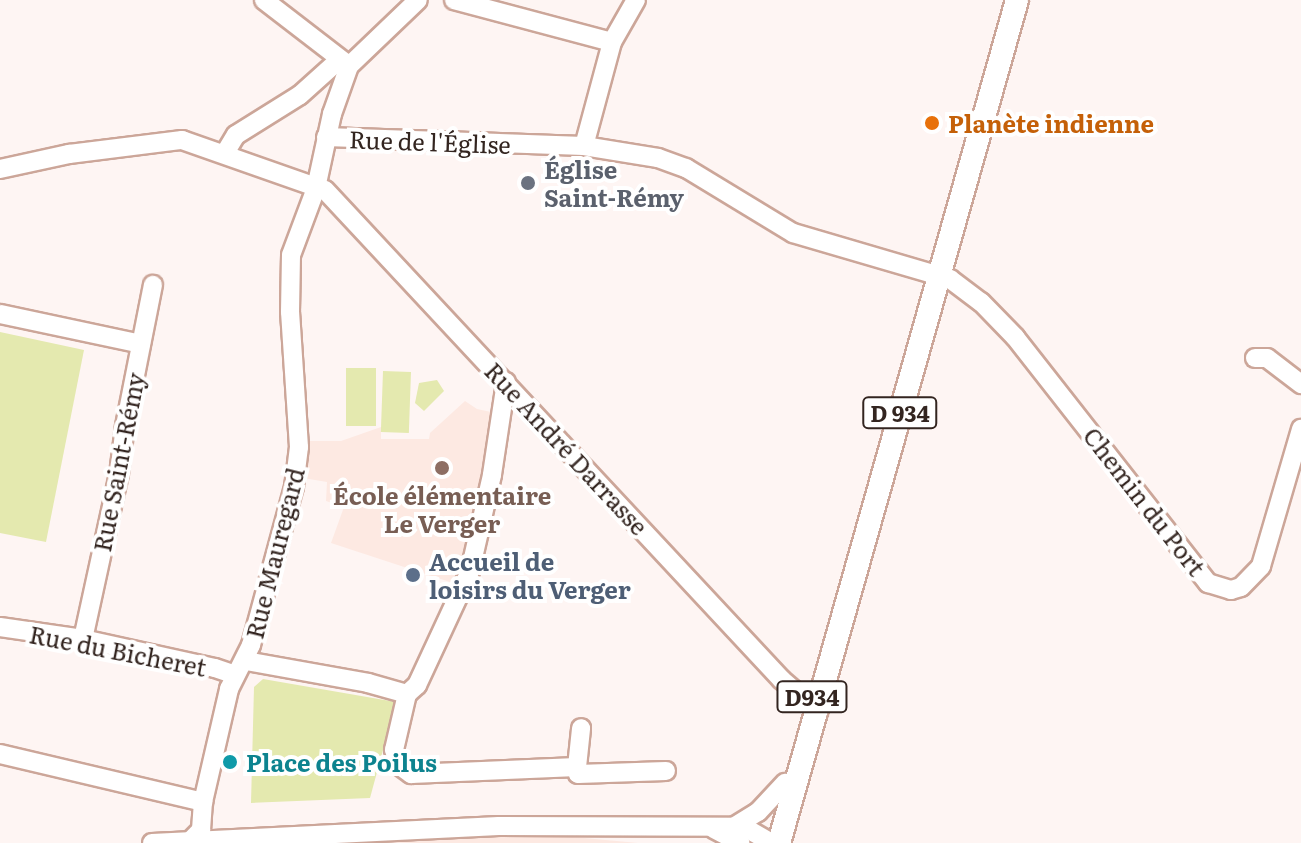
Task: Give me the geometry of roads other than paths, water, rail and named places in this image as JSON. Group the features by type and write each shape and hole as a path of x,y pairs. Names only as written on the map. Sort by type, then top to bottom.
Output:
{"main road":[{"name":"D 934","path":"771,842 861,552 1017,0"},
{"name":"D934","path":"771,842 785,783 814,707"}],"street":[{"path":"264,0 344,63"},
{"path":"225,153 236,135 344,63 418,0"},
{"path":"454,0 612,42"},
{"path":"584,146 612,42 636,0"},
{"name":"Rue Mauregard","path":"344,63 316,188 297,235 289,275 299,447 294,487 241,668 368,683 407,694"},
{"name":"Rue de l'Église","path":"326,137 584,146 658,158 686,168 793,233 938,274"},
{"name":"Rue André Darrasse","path":"0,169 69,154 172,140 193,142 325,190 773,670 814,707"},
{"name":"Chemin du Port","path":"938,274 964,286 1015,337 1208,583 1231,590 1241,587 1261,566 1301,429"},
{"name":"Rue Saint-Rémy","path":"83,639 119,474 153,285"},
{"path":"0,314 141,344"},
{"path":"1255,358 1267,358 1301,384"},
{"path":"506,382 492,475 470,571 417,685 407,694 394,750 400,766 411,774 577,767"},
{"name":"Rue du Bicheret","path":"0,627 83,639 215,668 241,668"},
{"path":"190,841 201,830 203,802 241,668"},
{"path":"581,728 578,774 666,771"},
{"path":"0,754 203,802"},
{"path":"729,833 758,812 785,783"},
{"path":"154,843 499,826 729,833 744,827 771,842"}],"place":[{"name":"Planète indienne","path":"932,123"},
{"name":"Église Saint-Rémy","path":"528,183"},
{"name":"École élémentaire Le Verger","path":"442,468"},
{"name":"Accueil de loisirs du Verger","path":"413,575"},
{"name":"Place des Poilus","path":"230,762"}]}
